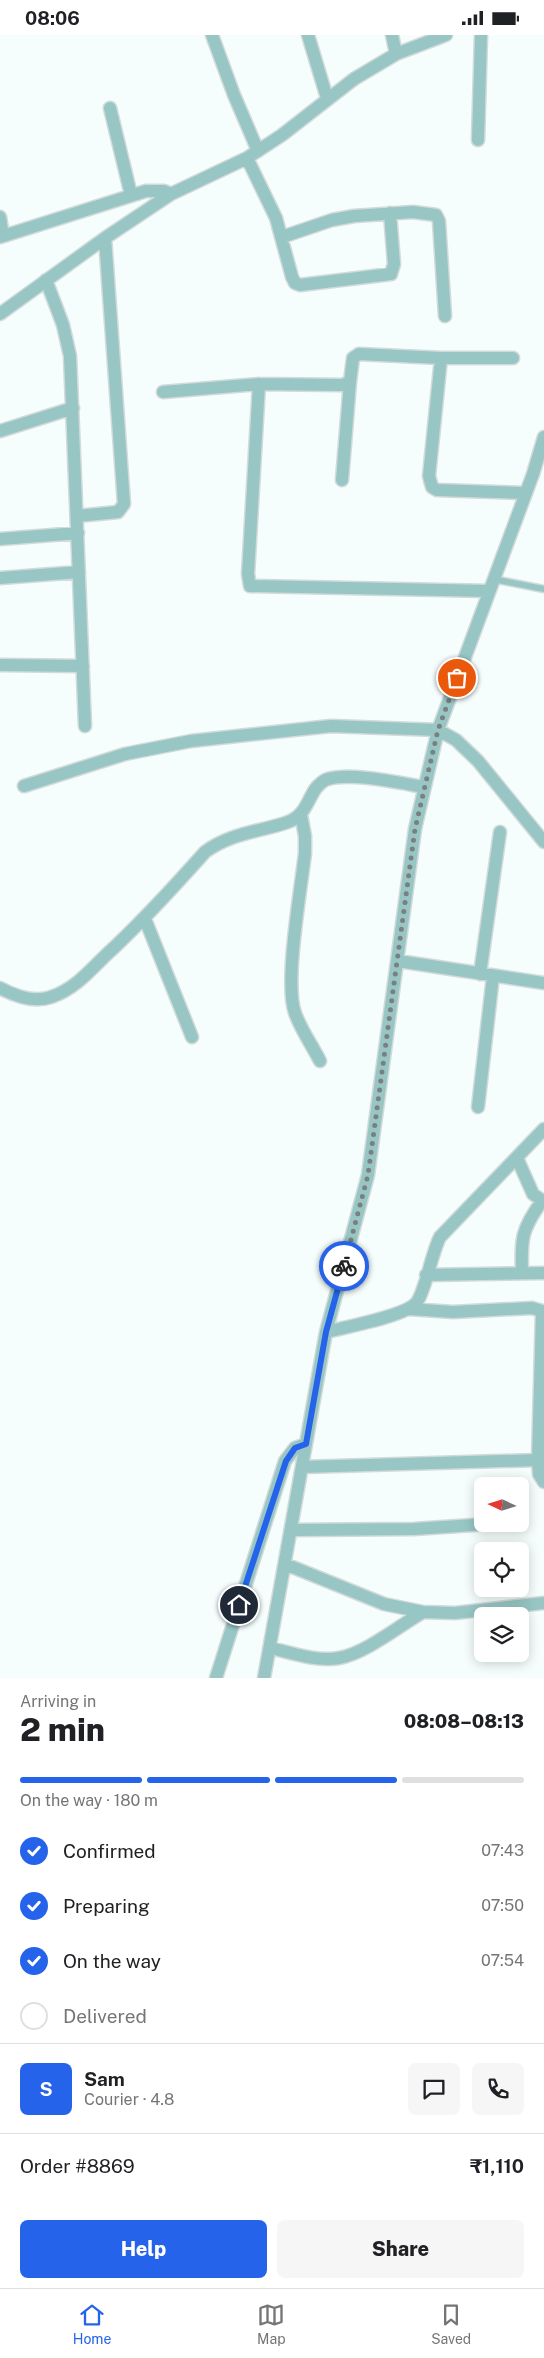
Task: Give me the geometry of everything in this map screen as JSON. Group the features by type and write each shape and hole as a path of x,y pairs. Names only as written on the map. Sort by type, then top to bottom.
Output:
{"street":[{"path":"212,35 271,204 295,283 300,285 388,276 394,271 390,213"},
{"path":"308,35 326,98"},
{"path":"392,35 396,54"},
{"path":"0,314 171,194 252,154 282,135 326,98 354,79 396,54 446,35"},
{"path":"478,140 481,35"},
{"path":"110,109 132,195"},
{"path":"0,217 2,237 132,195 156,189 171,194"},
{"path":"282,237 332,220 354,216 421,212 436,215 439,221 445,316"},
{"path":"77,516 118,512 124,504 106,238"},
{"path":"46,280 68,341 74,407 85,726"},
{"path":"342,480 353,358 359,353 441,358 513,358"},
{"path":"441,358 429,477 432,487 438,489 525,493"},
{"path":"162,392 259,384 342,385 350,382"},
{"path":"259,384 248,574 250,585 491,585"},
{"path":"0,431 74,407"},
{"path":"264,1678 271,1648 326,1332 368,1175 415,829 424,787 438,730 544,437"},
{"path":"0,539 78,533"},
{"path":"0,578 79,572"},
{"path":"0,665 83,666"},
{"path":"24,786 125,754 191,741 331,726 438,730 456,740 478,761 544,842"},
{"path":"0,988 22,997 36,999 49,998 66,991 145,919 205,852 216,843 289,822 301,815 315,790 328,779 341,777 378,780 424,787"},
{"path":"301,815 306,836 291,976 292,997 295,1012 320,1061"},
{"path":"478,1107 486,975 500,832"},
{"path":"145,919 192,1037"},
{"path":"398,961 544,983"},
{"path":"326,1332 395,1315 409,1309 417,1302 432,1252 440,1237 544,1129"},
{"path":"517,1158 533,1194 543,1202 524,1231 521,1244 522,1273"},
{"path":"426,1275 544,1273"},
{"path":"409,1309 453,1311 532,1307 542,1311 538,1460 539,1473 544,1482"},
{"path":"216,1678 286,1461 295,1448 306,1444"},
{"path":"302,1467 538,1460"},
{"path":"292,1529 414,1529 474,1525"},
{"path":"285,1565 384,1605 423,1612 455,1613 544,1603"},
{"path":"271,1648 320,1658 340,1658 366,1647 423,1612"}],"lane":[{"path":"491,585 544,589"}],"way so far":[{"path":"344,1266 368,1175 415,829 426,775 438,730 457,678"}],"route":[{"path":"239,1605 286,1461 295,1448 306,1444 326,1332 344,1266"}]}
